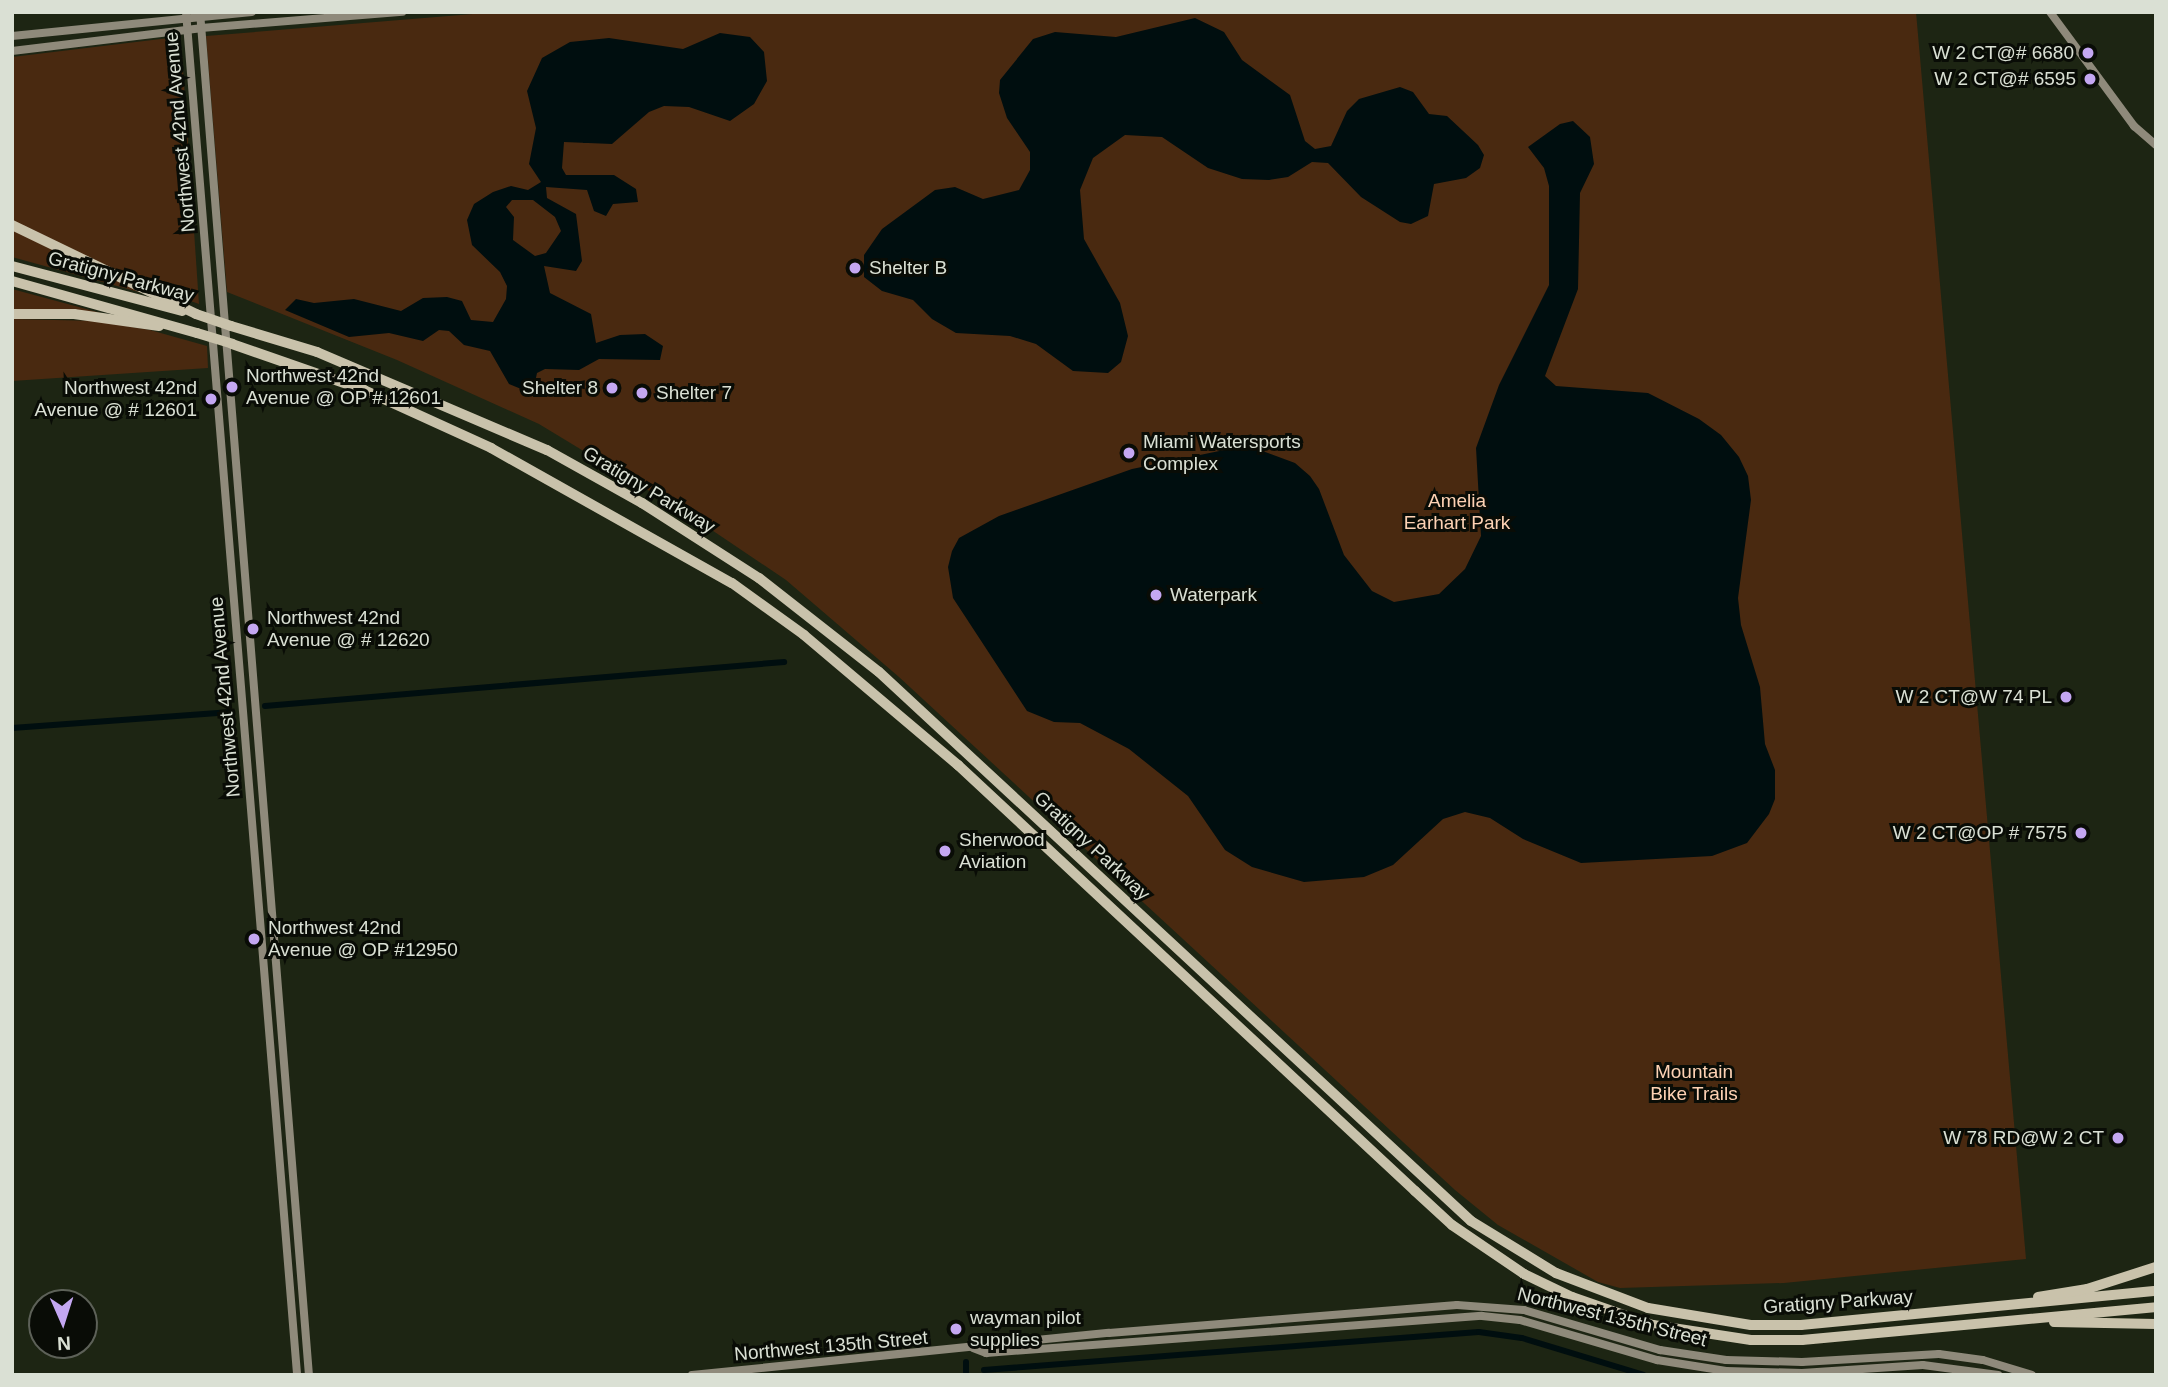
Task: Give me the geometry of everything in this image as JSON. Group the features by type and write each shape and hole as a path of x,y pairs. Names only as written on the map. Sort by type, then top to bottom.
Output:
{"highway":[{"path":"12,225 196,314"},
{"name":"Gratigny Parkway","path":"12,266 196,314 330,357 547,450 642,503 759,578 889,681 1471,1222 1532,1260 1595,1291 1648,1308 1751,1325 1801,1325 2156,1292"},
{"name":"Gratigny Parkway","path":"12,281 198,333 363,390 491,447 732,583 804,635 958,765 1424,1200 1524,1274 1609,1312 1706,1336 1802,1340 2018,1322 2156,1307"},
{"path":"12,314 105,317 198,333"},
{"path":"1994,1306 2087,1289 2156,1267"},
{"path":"2018,1322 2156,1324"}],"main road":[{"path":"12,36 186,15 252,12"},
{"path":"12,51 187,29 401,12"},
{"path":"2050,12 2134,125 2155,144"},
{"name":"Northwest 42nd Avenue","path":"200,14 309,1375"},
{"name":"Northwest 42nd Avenue","path":"186,15 297,1375"},
{"path":"220,440 234,438"},
{"path":"231,574 245,573"},
{"path":"254,860 267,859"},
{"path":"259,924 272,922"},
{"path":"277,1155 291,1154"},
{"name":"Northwest 135th Street","path":"692,1375 1319,1315 1492,1306 1551,1317 1660,1350 1726,1360 1790,1363 1939,1354 1983,1360 2032,1375"},
{"path":"1319,1315 1320,1326"},
{"name":"Northwest 135th Street","path":"973,1348 986,1353 1456,1315 1500,1317 1657,1360 1726,1371 1802,1373 1923,1365 1998,1375"}],"green space":[{"name":"Amelia Earhart Park","path":"497,12 1916,12 2026,1259 1784,1283 1620,1288 1598,1282 1498,1225 1455,1190 899,677 786,580 694,518 539,424 397,360 227,292 206,36"},
{"path":"169,38 182,55 199,304 151,287 12,222 12,57"},
{"path":"12,228 146,294 12,257"},
{"path":"12,289 101,313 101,315 12,312"},
{"path":"12,319 98,321 150,330 207,346 208,368 12,381"}],"shaded area":[{"path":"1195,18 1224,32 1242,60 1290,95 1305,141 1315,149 1331,146 1347,111 1359,99 1400,87 1413,92 1429,114 1447,116 1478,145 1484,155 1480,168 1466,178 1434,184 1428,216 1411,224 1400,222 1361,197 1328,163 1312,162 1288,177 1269,180 1242,179 1208,168 1162,137 1125,135 1093,158 1080,190 1084,239 1120,303 1128,336 1121,362 1108,373 1073,371 1036,344 1010,336 956,333 932,319 913,300 882,291 864,277 864,255 882,229 935,190 955,187 983,199 1019,190 1030,170 1030,152 1007,118 999,93 1000,80 1033,39 1055,32 1116,37"},
{"path":"720,33 750,37 764,52 767,81 754,104 730,121 689,107 664,106 649,112 612,144 564,142 562,168 566,175 614,175 636,189 638,202 613,204 606,216 594,211 587,190 546,187 547,198 576,214 582,261 576,271 544,266 550,293 591,314 596,343 620,335 645,334 663,346 660,360 599,359 579,370 545,369 537,373 534,387 526,391 509,384 490,351 464,345 449,331 439,330 423,341 389,333 349,337 285,310 296,299 314,303 354,299 401,311 423,298 447,297 462,301 471,320 493,322 506,299 507,286 500,272 472,245 467,220 474,204 493,192 511,186 528,190 541,182 529,164 536,128 527,91 542,58 570,42 609,38 683,49","holes":["512,200 533,200 555,217 561,231 546,253 535,256 513,240 514,217 506,207"]},
{"path":"1573,121 1590,137 1594,164 1580,193 1578,289 1545,376 1556,386 1648,393 1699,419 1721,435 1739,457 1748,476 1751,500 1738,598 1741,625 1760,687 1765,744 1775,770 1775,799 1769,814 1747,843 1712,856 1581,863 1523,839 1490,818 1465,812 1443,819 1393,865 1364,877 1304,882 1252,867 1225,850 1188,796 1129,749 1080,723 1054,722 1027,711 953,598 948,567 952,551 959,538 999,516 1132,469 1229,449 1257,449 1295,463 1310,476 1319,489 1344,555 1372,591 1394,602 1439,594 1465,569 1481,536 1476,448 1499,385 1549,285 1549,186 1544,168 1528,147 1560,124"}],"waterway":[{"path":"265,706 784,662"},
{"path":"12,728 231,712"},
{"path":"984,1370 1479,1332 1522,1338 1644,1375"},
{"path":"966,1362 966,1372"}],"place":[{"name":"W 2 CT@# 6680","path":"2088,53"},
{"name":"W 2 CT@# 6595","path":"2090,79"},
{"name":"Shelter B","path":"855,268"},
{"name":"Northwest 42nd Avenue @ OP # 12601","path":"232,387"},
{"name":"Shelter 8","path":"612,388"},
{"name":"Shelter 7","path":"642,393"},
{"name":"Northwest 42nd Avenue @ # 12601","path":"211,399"},
{"name":"Miami Watersports Complex","path":"1129,453"},
{"name":"Waterpark","path":"1156,595"},
{"name":"Northwest 42nd Avenue @ # 12620","path":"253,629"},
{"name":"W 2 CT@W 74 PL","path":"2066,697"},
{"name":"W 2 CT@OP # 7575","path":"2081,833"},
{"name":"Sherwood Aviation","path":"945,851"},
{"name":"Northwest 42nd Avenue @ OP #12950","path":"254,939"},
{"name":"W 78 RD@W 2 CT","path":"2118,1138"},
{"name":"wayman pilot supplies","path":"956,1329"}],"park label":[{"name":"Mountain Bike Trails","path":"1694,1083"}]}
